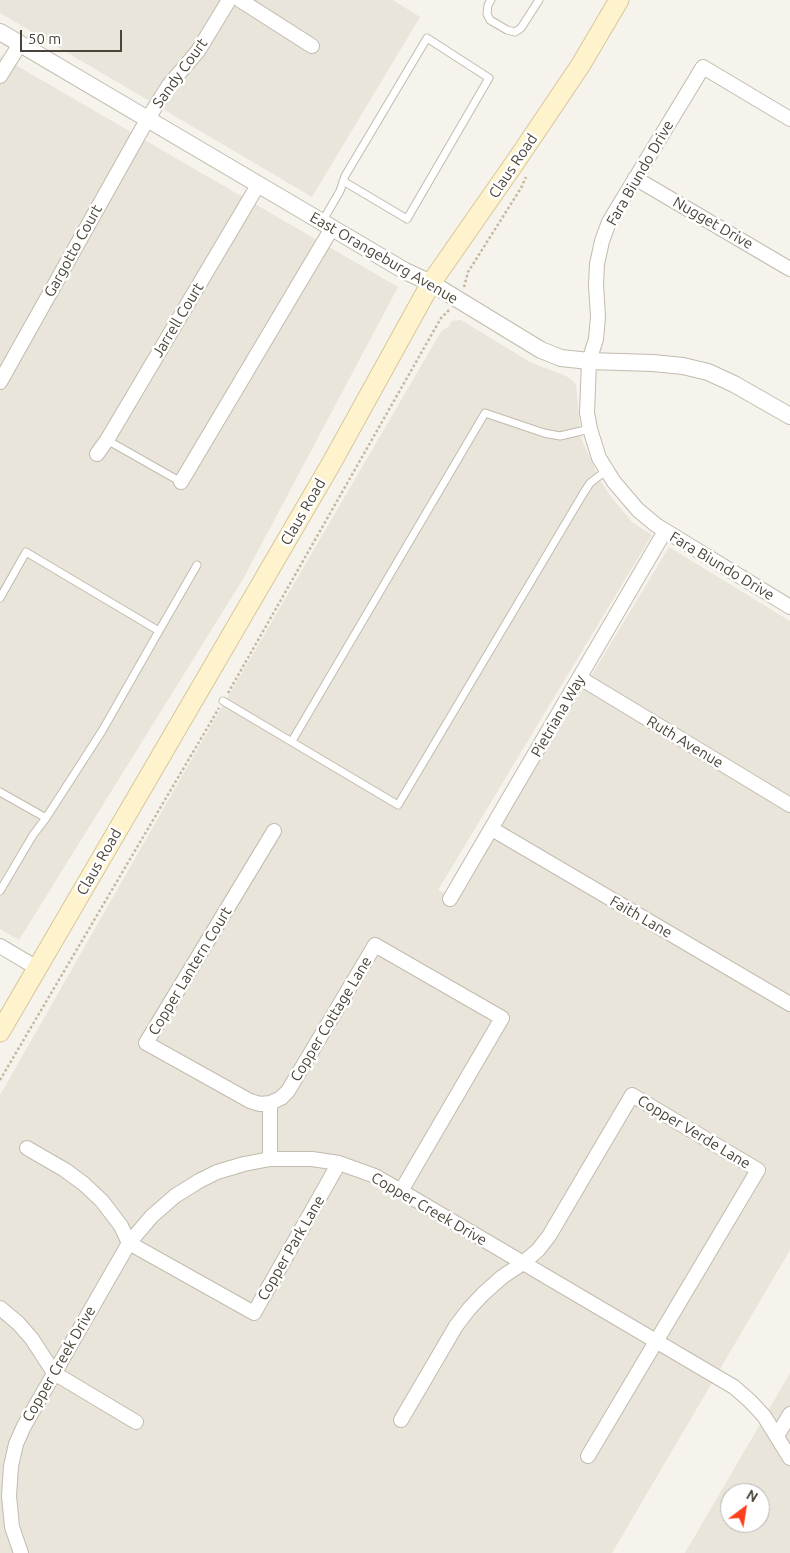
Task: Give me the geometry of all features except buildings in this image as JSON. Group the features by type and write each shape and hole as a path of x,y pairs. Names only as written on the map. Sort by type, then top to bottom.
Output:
{"main road":[{"name":"Claus Road","path":"0,1032 331,464 431,283 574,74 619,0"}],"street":[{"name":"Sandy Court","path":"147,120 169,85 198,51 229,0"},
{"path":"240,0 312,46"},
{"name":"East Orangeburg Avenue","path":"0,32 405,271 431,283 540,350 561,358 653,363 683,366 708,372 750,392 790,416"},
{"path":"0,76 20,44"},
{"name":"Fara Biundo Drive","path":"790,119 703,67 609,222 602,241 597,264 598,317 596,339 589,361 587,413 599,458 638,510 666,531 790,607"},
{"name":"Gargotto Court","path":"0,382 147,120"},
{"name":"Nugget Drive","path":"635,178 790,269"},
{"name":"Jarrell Court","path":"97,454 258,185"},
{"path":"180,482 327,225"},
{"name":"Pietriana Way","path":"450,900 666,531"},
{"name":"Ruth Avenue","path":"580,678 790,806"},
{"name":"Faith Lane","path":"492,829 790,1004"},
{"name":"Copper Lantern Court","path":"270,1103 260,1104 250,1101 146,1043 274,830"},
{"name":"Copper Cottage Lane","path":"270,1103 282,1098 288,1091 375,945 502,1018 402,1191"},
{"path":"0,946 37,968"},
{"name":"Copper Verde Lane","path":"524,1263 549,1236 632,1095 758,1170 656,1341"},
{"path":"270,1103 270,1159"},
{"path":"27,1148 66,1170 84,1184 102,1201 130,1243"},
{"name":"Copper Creek Drive","path":"21,1553 6,1527 11,1466 16,1444 54,1373 130,1243 152,1216 175,1196 199,1181 217,1172 270,1159 312,1159 339,1164 375,1176 402,1191 734,1388 764,1416 790,1458"},
{"name":"Copper Park Lane","path":"130,1243 254,1313 339,1164"},
{"path":"401,1420 456,1326 483,1294 502,1277 524,1263"},
{"path":"0,1308 32,1340 54,1373 136,1422"},
{"path":"588,1456 656,1341"},
{"path":"777,1436 790,1414"}],"lane":[{"path":"491,0 486,14 490,20 507,30 515,32 522,28 539,0"},
{"path":"327,225 343,181 427,38 489,78 407,218 343,181"},
{"path":"292,742 485,413 544,433 560,436 590,429"},
{"path":"107,440 180,482"},
{"path":"223,702 398,805 582,494 590,483 607,470"},
{"path":"0,598 26,552 159,631"},
{"path":"0,891 33,835 46,818 102,730 196,565"},
{"path":"0,792 46,818"}],"path":[{"path":"0,1080 223,702 441,318 448,313 466,283 468,272 521,188 527,173"}],"shaded area":[{"path":"0,0 393,0 420,17 312,197 0,13"},
{"path":"0,56 398,287 243,579 19,940 0,929"},
{"path":"461,320 530,362 566,376 573,381 576,385 581,438 599,478 609,494 632,522 652,535 438,890 456,899 669,547 790,621 790,1250 612,1553 0,1553 0,1095 198,748 442,330 448,327 452,321"},
{"path":"790,1373 790,1553 685,1553 720,1493 720,1533 770,1533 770,1483 726,1483"}]}
